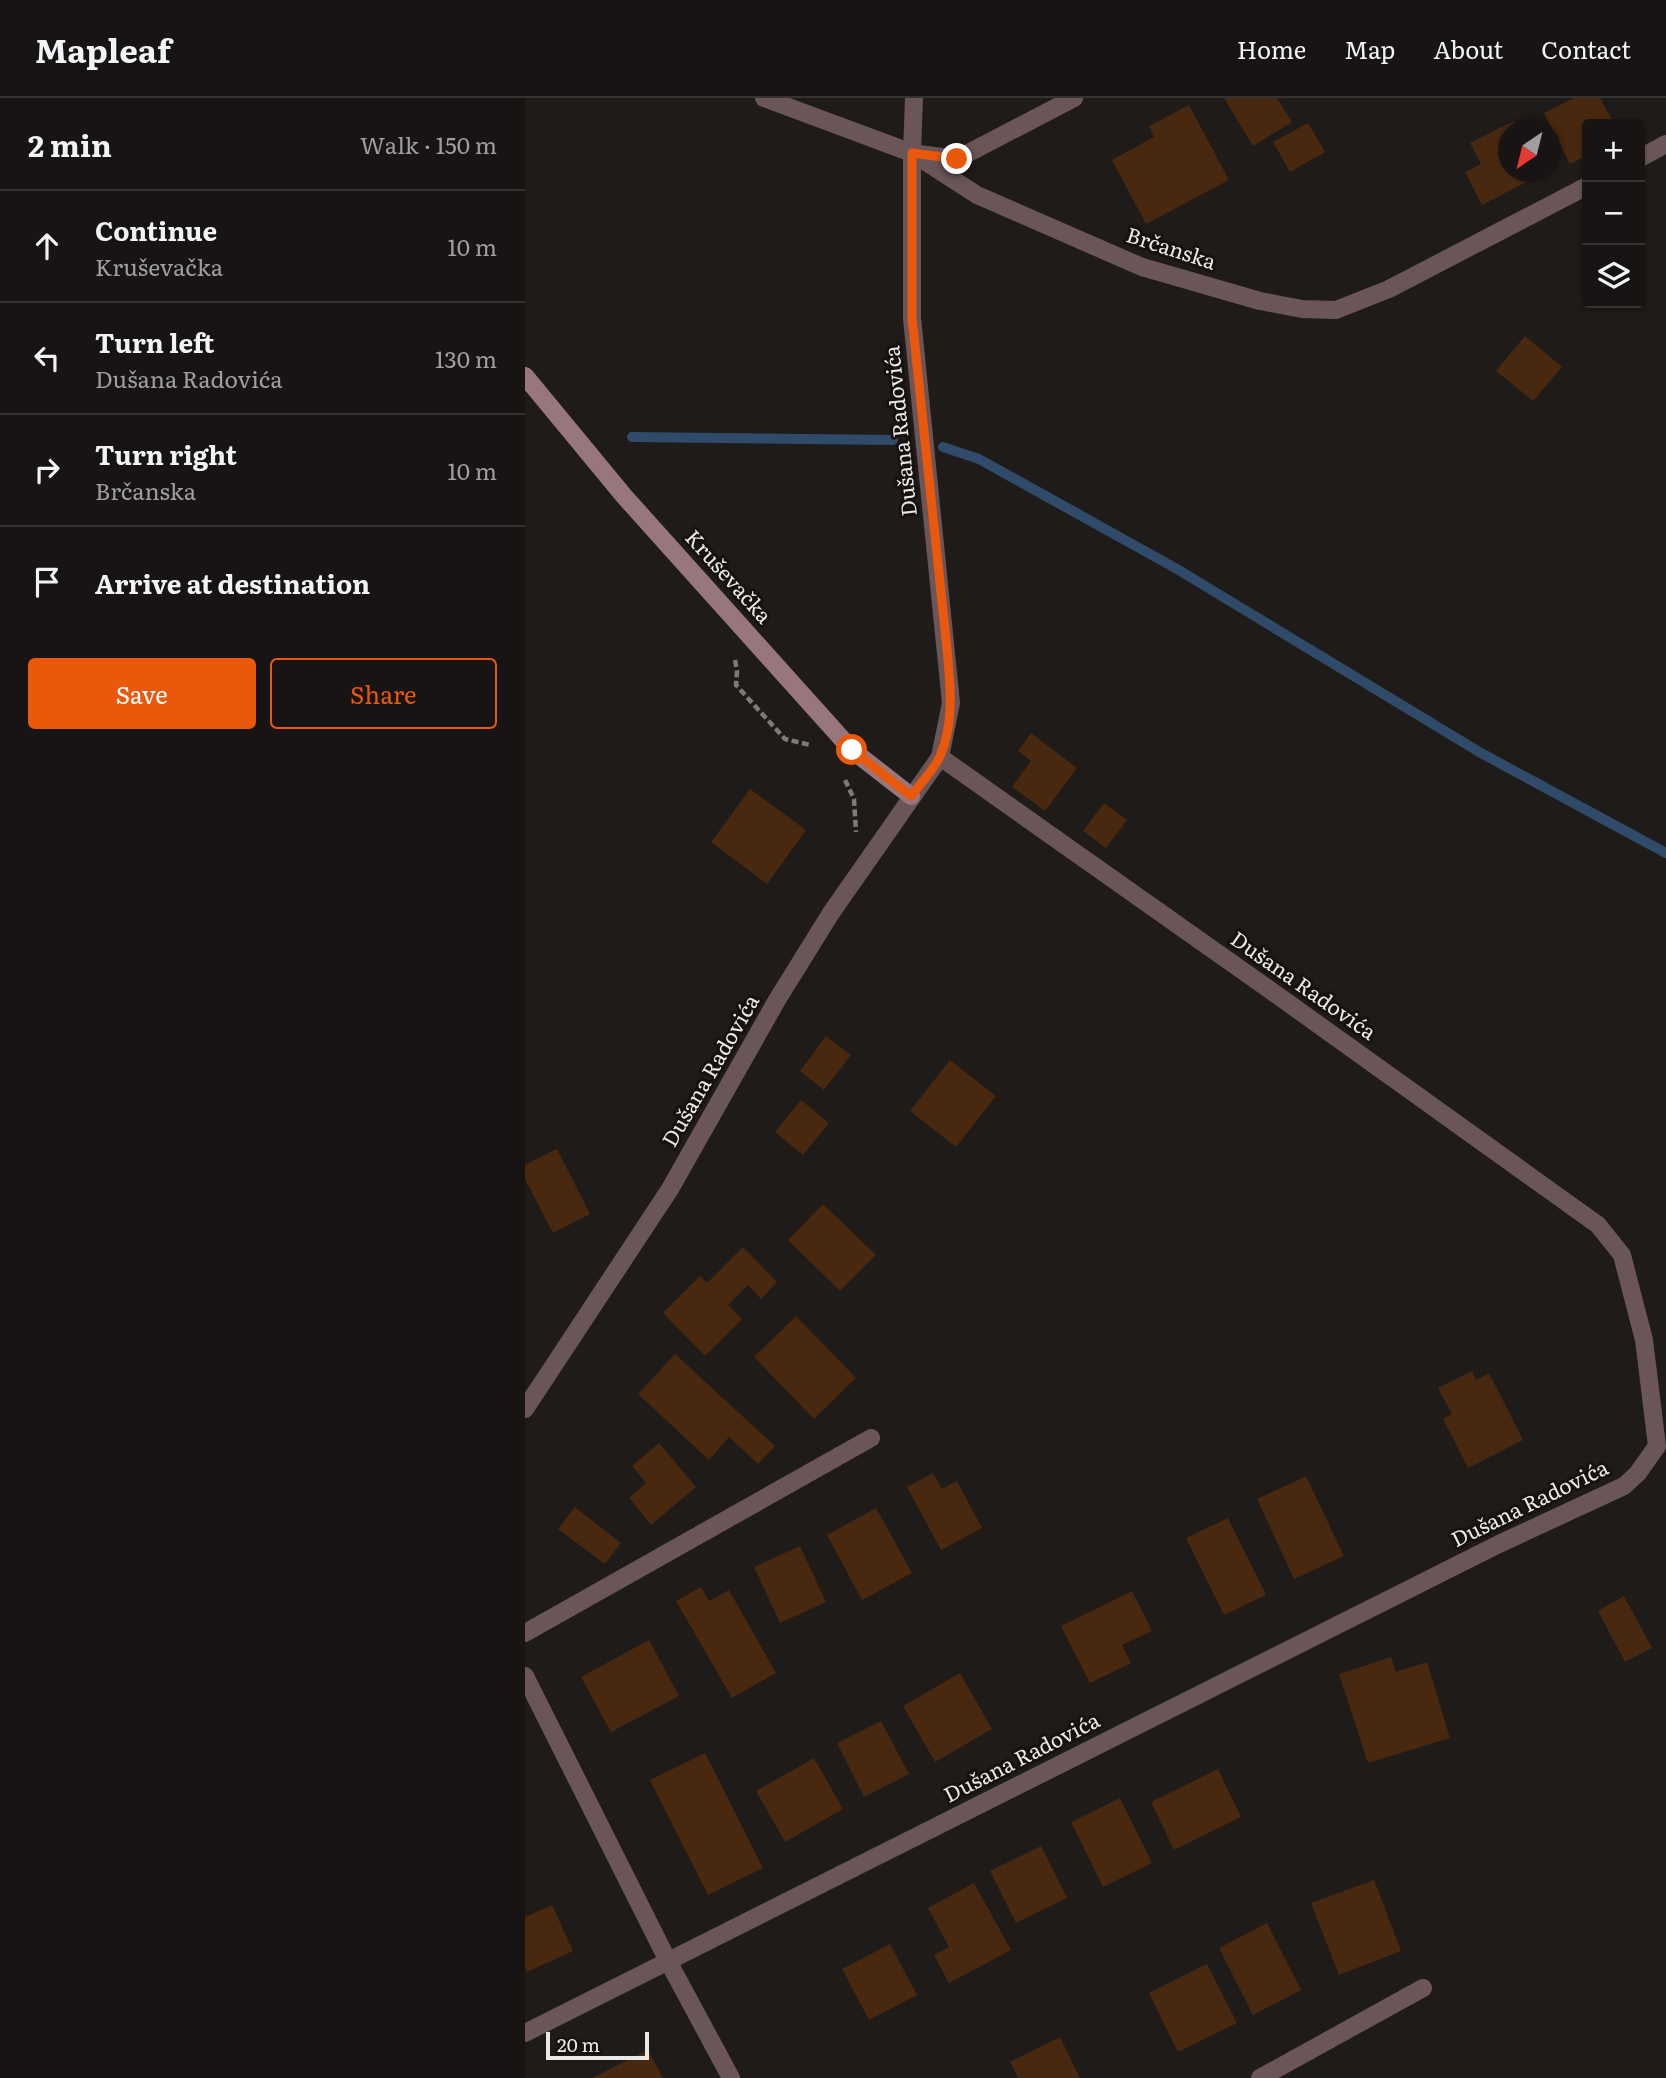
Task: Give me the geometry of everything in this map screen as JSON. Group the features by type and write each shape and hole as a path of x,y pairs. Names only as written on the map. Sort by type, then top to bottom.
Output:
{"street":[{"path":"764,98 912,153 957,159 1074,98"},
{"name":"Dušana Radovića","path":"525,1409 670,1189 777,1000 831,913 940,757 951,704 912,318 914,98"},
{"path":"1645,155 1666,144"},
{"name":"Brčanska","path":"912,153 977,195 1142,267 1260,301 1302,309 1336,310 1389,289 1582,189"},
{"name":"Kruševačka","path":"525,376 624,496 852,750 911,796"},
{"name":"Dušana Radovića","path":"525,2033 1499,1544 1623,1486 1638,1472 1657,1446 1644,1340 1622,1255 1598,1225 940,757"},
{"path":"525,1633 871,1438"},
{"path":"525,1676 731,2078"},
{"path":"1260,2078 1423,1989"}],"path":[{"path":"733,655 737,671 736,685 785,739 807,743 815,748"},
{"path":"840,771 854,799 856,832 852,843"}],"building":[{"path":"1224,98 1277,98 1292,122 1253,146"},
{"path":"1574,98 1600,98 1611,119 1582,119 1582,158 1570,164 1561,146 1561,119 1547,119 1544,113"},
{"path":"1189,105 1229,180 1146,224 1112,160 1154,137 1149,126"},
{"path":"1308,123 1325,152 1290,172 1273,142"},
{"path":"1498,129 1498,182 1526,182 1482,205 1465,172 1481,164 1470,143"},
{"path":"1525,336 1562,367 1533,401 1496,371"},
{"path":"1031,733 1077,768 1045,811 1012,787 1031,761 1018,751"},
{"path":"750,789 806,830 767,884 711,842"},
{"path":"1104,803 1127,820 1106,848 1083,831"},
{"path":"826,1036 851,1055 824,1090 800,1071"},
{"path":"950,1060 996,1096 956,1147 910,1111"},
{"path":"801,1100 829,1123 803,1155 775,1132"},
{"path":"557,1149 590,1214 553,1233 525,1179 525,1165"},
{"path":"823,1204 876,1255 840,1291 788,1240"},
{"path":"743,1247 777,1282 761,1299 748,1285 728,1305 742,1319 705,1356 663,1313 700,1276 707,1283"},
{"path":"796,1316 856,1378 814,1419 754,1357"},
{"path":"675,1354 775,1446 758,1464 729,1437 709,1460 638,1394"},
{"path":"1472,1371 1476,1380 1489,1373 1523,1440 1468,1468 1443,1419 1452,1414 1438,1388"},
{"path":"659,1443 696,1487 651,1525 629,1498 646,1483 632,1466"},
{"path":"933,1473 942,1489 957,1481 982,1528 941,1550 907,1487"},
{"path":"1306,1476 1344,1556 1294,1579 1257,1499"},
{"path":"575,1507 621,1543 605,1564 558,1529"},
{"path":"876,1508 912,1573 862,1600 827,1535"},
{"path":"1228,1518 1266,1595 1224,1615 1186,1538"},
{"path":"800,1546 826,1602 780,1623 754,1567"},
{"path":"701,1587 709,1601 729,1590 776,1673 732,1698 676,1601"},
{"path":"1132,1591 1152,1631 1122,1645 1131,1663 1090,1683 1061,1626"},
{"path":"1624,1596 1652,1648 1625,1662 1598,1611"},
{"path":"649,1640 679,1696 611,1732 581,1677"},
{"path":"1391,1657 1396,1672 1427,1662 1450,1738 1368,1763 1339,1674"},
{"path":"960,1673 992,1729 935,1762 903,1706"},
{"path":"881,1721 909,1774 864,1797 837,1743"},
{"path":"705,1753 763,1868 708,1895 650,1780"},
{"path":"814,1758 843,1809 785,1842 756,1791"},
{"path":"1218,1769 1241,1817 1174,1850 1151,1802"},
{"path":"1120,1798 1152,1863 1103,1887 1071,1822"},
{"path":"1041,1846 1067,1898 1016,1923 990,1871"},
{"path":"1374,1880 1401,1951 1339,1975 1311,1903"},
{"path":"974,1883 1011,1950 949,1983 934,1955 949,1947 928,1908"},
{"path":"552,1905 573,1951 527,1972 525,1917"},
{"path":"1267,1923 1301,1990 1253,2015 1219,1948"},
{"path":"890,1944 917,1995 869,2020 842,1969"},
{"path":"1207,1964 1237,2023 1178,2052 1149,1993"},
{"path":"1060,2037 1080,2078 1018,2078 1010,2062"},
{"path":"648,2050 663,2078 592,2078"}],"waterway":[{"path":"632,437 893,440"},
{"path":"943,447 979,459 1177,569 1481,753 1666,853"}],"route":[{"path":"852,750 911,796 940,757 947,729 951,704 947,649 912,318 912,153 957,159"}]}
